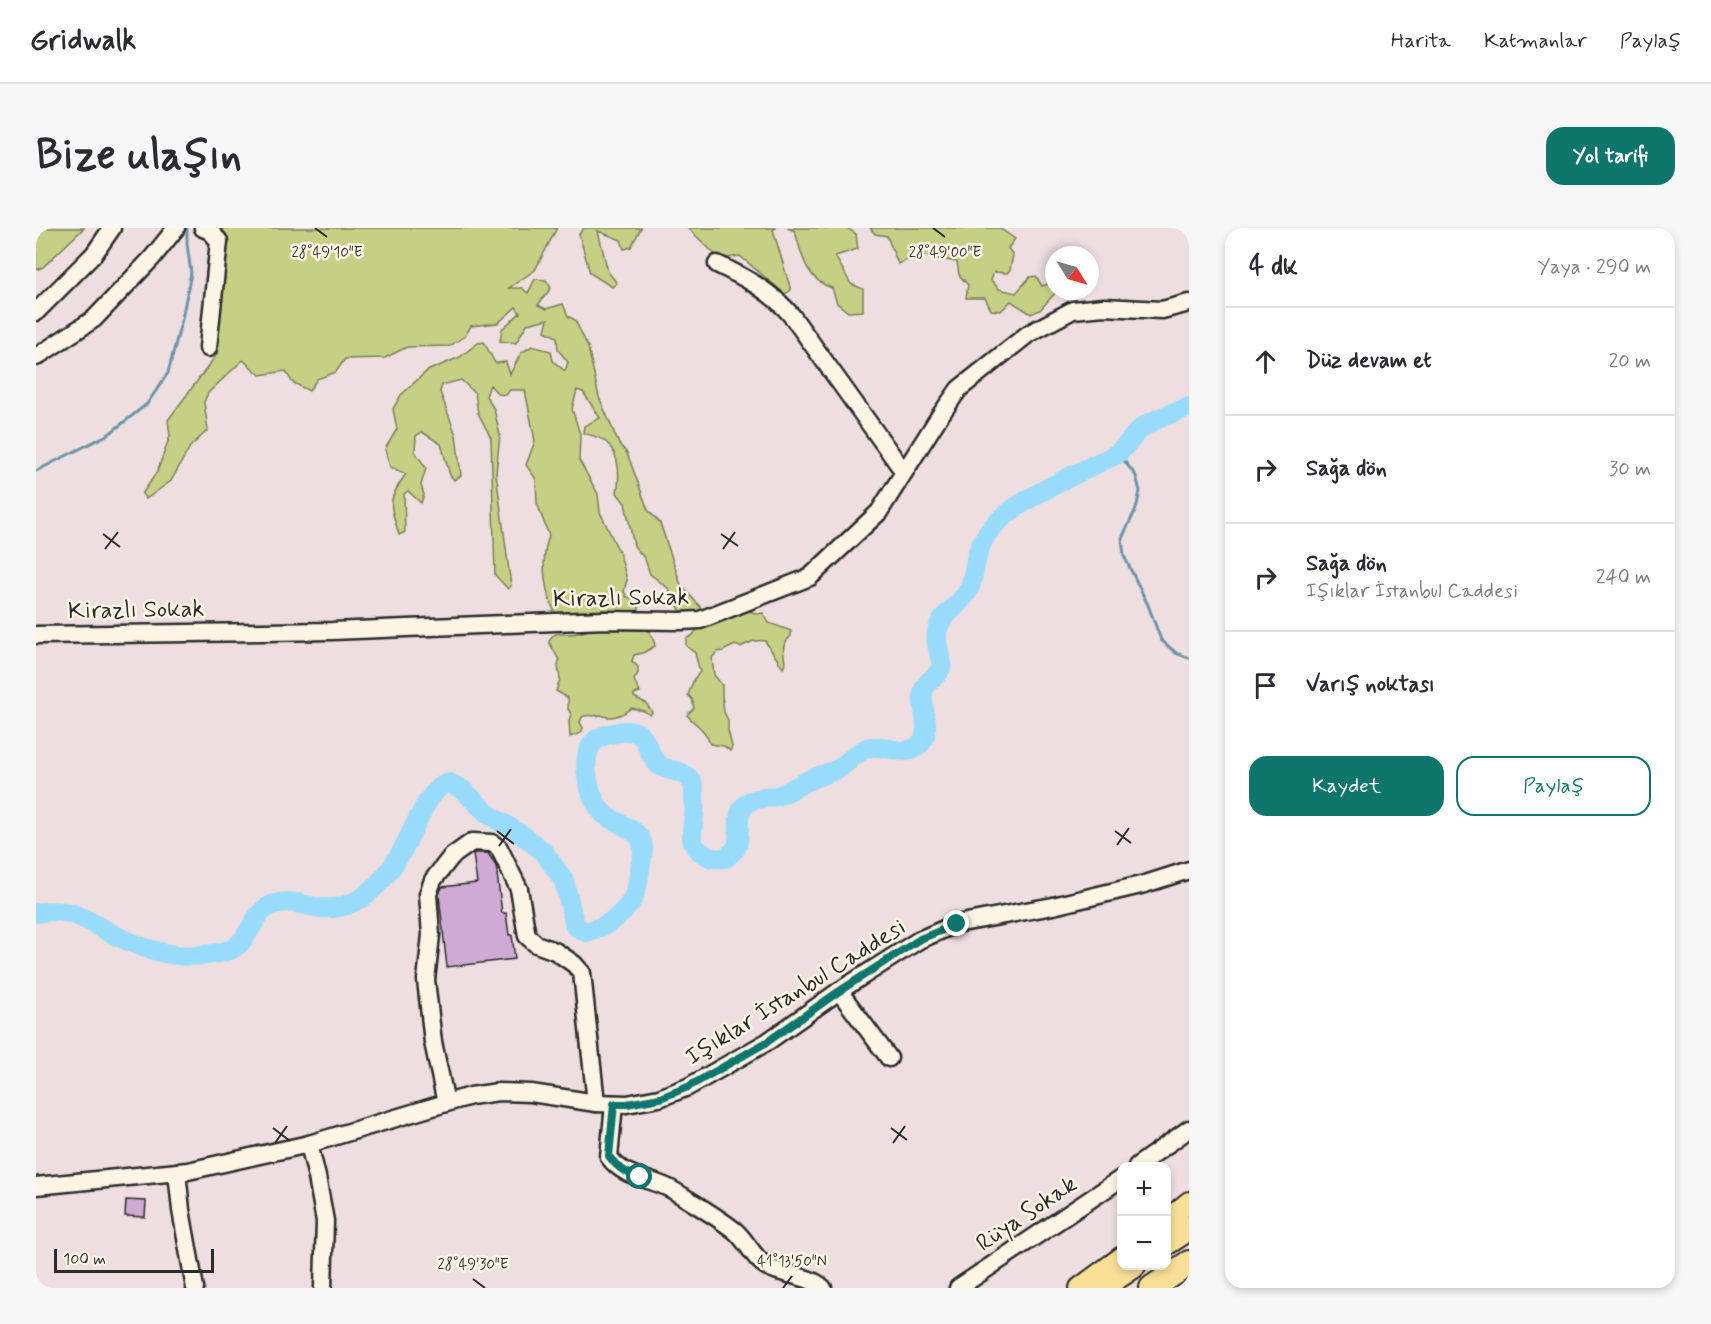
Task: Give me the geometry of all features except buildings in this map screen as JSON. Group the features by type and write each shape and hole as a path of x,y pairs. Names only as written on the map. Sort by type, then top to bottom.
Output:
{"highway":[{"path":"1171,1240 1189,1228"},
{"path":"1156,1285 1189,1263"},
{"path":"1100,1288 1127,1270"}],"main road":[{"path":"1171,1218 1189,1202"},
{"path":"1080,1288 1117,1261"},
{"path":"1156,1285 1189,1268"}],"street":[{"path":"36,312 94,254 112,228"},
{"path":"36,357 94,319 152,258 176,228"},
{"path":"203,228 210,231 219,241 208,348"},
{"path":"717,264 750,280 782,303 904,472"},
{"name":"Kirazlı Sokak","path":"36,635 332,631 605,620 700,620 810,577 879,512 959,389 1028,334 1073,310 1104,307 1162,310 1189,303"},
{"path":"446,1103 433,1042 426,980 431,935 428,894 433,880 451,856 472,842 482,841 492,843 499,848 511,872 519,889 527,936 536,944 555,951 574,964 582,973 596,1103"},
{"name":"Işıklar İstanbul Caddesi","path":"36,1186 177,1172 309,1144 471,1096 498,1092 614,1104 660,1098 688,1087 767,1042 838,992 920,939 957,924 1053,906 1145,884 1189,870"},
{"path":"838,992 889,1058"},
{"path":"614,1104 609,1156 616,1166 625,1173 667,1186 736,1231 766,1267 824,1288"},
{"path":"1144,1162 1189,1129"},
{"path":"309,1144 325,1221 323,1288"},
{"path":"177,1172 181,1210 195,1288"},
{"name":"Rüya Sokak","path":"958,1288 1117,1181"}],"green space":[{"path":"36,228 84,228 43,267 36,270"},
{"path":"215,228 557,228 535,270 509,288 522,288 528,293 535,279 546,280 551,288 538,305 546,309 563,304 568,316 575,320 588,347 599,397 619,444 627,453 648,510 660,523 681,585 702,609 701,616 683,615 668,588 650,574 645,559 634,546 625,503 617,493 619,473 614,453 604,440 583,433 584,426 600,418 583,392 577,390 572,409 580,434 579,460 598,494 600,512 620,554 627,580 624,591 627,597 637,599 640,614 603,610 589,616 558,618 553,609 549,599 544,567 549,536 537,503 536,479 526,465 535,441 525,390 510,390 506,395 498,394 490,385 486,396 494,409 500,435 496,473 511,586 508,589 495,575 491,438 478,413 475,393 461,380 442,385 440,392 456,435 461,476 454,480 450,475 441,444 422,432 416,436 415,452 426,468 421,485 424,495 421,503 408,491 404,494 405,532 399,535 393,516 392,503 395,491 406,474 390,467 385,449 397,429 393,409 401,395 427,371 460,357 478,343 484,342 495,363 506,362 510,374 521,353 532,346 551,351 553,361 565,371 568,362 558,350 557,337 545,331 548,319 527,324 516,343 500,341 502,329 520,313 516,307 498,323 471,326 465,336 450,346 407,347 385,358 345,359 336,372 317,379 309,391 292,382 286,371 260,375 243,360 208,393 204,402 208,430 190,447 171,481 146,499 142,494 157,472 170,436 168,420 218,353"},
{"path":"584,228 641,228 631,247 624,249 621,240 598,231 608,272 617,283 612,287 590,273 579,234"},
{"path":"688,228 776,228 773,230 791,290 785,294 740,256 720,259"},
{"path":"787,228 847,228 856,234 858,249 835,256 851,284 863,289 863,311 848,312 837,303 832,288 816,279 810,272 795,231"},
{"path":"870,228 999,228 1015,239 1008,248 1013,255 1010,270 1007,273 994,272 991,280 999,289 1016,293 1030,277 1036,276 1042,286 1045,285 1045,300 1049,300 1040,310 1031,314 1011,301 1001,311 991,310 985,298 966,298 968,285 959,275 957,262 918,255 898,264 887,236 875,234"},
{"path":"747,610 757,614 763,613 769,623 791,631 791,636 784,646 785,664 783,668 765,641 755,641 740,647 735,645 717,652 712,658 714,675 722,685 724,712 728,720 732,747 730,751 724,746 710,744 703,731 687,715 694,708 692,699 688,695 694,679 700,672 695,653 686,646 686,639 698,628"},
{"path":"595,627 630,627 650,632 655,646 634,655 632,661 638,667 634,680 640,692 634,694 634,697 646,703 652,712 650,715 631,708 612,717 584,716 580,722 583,728 581,733 570,737 571,714 568,709 568,698 556,691 560,679 559,660 549,642 556,634 577,633"}],"waterway":[{"path":"36,471 109,434 147,404 168,373 191,273 187,228"},
{"path":"36,913 61,912 81,917 134,944 173,955 199,956 227,951 241,942 267,907 290,902 324,908 341,907 371,891 394,864 430,799 443,785 450,783 463,790 488,814 544,852 564,881 575,926 586,932 602,926 623,912 633,898 638,883 643,850 641,840 636,834 605,815 594,799 586,767 590,747 596,740 615,733 634,732 644,739 657,763 687,776 694,788 692,836 694,845 711,857 726,858 736,848 739,818 744,806 749,802 780,795 835,770 867,748 908,751 919,745 926,733 924,689 941,668 937,639 938,628 944,617 969,589 979,549 985,537 1005,515 1019,505 1118,453 1148,424 1189,407"},
{"path":"1118,453 1136,476 1140,491 1136,509 1122,538 1124,556 1148,605 1161,640 1176,653 1189,658"}],"route":[{"path":"640,1177 625,1173 609,1156 614,1104 660,1098 688,1087 767,1042 838,992 920,939 957,924"}]}
